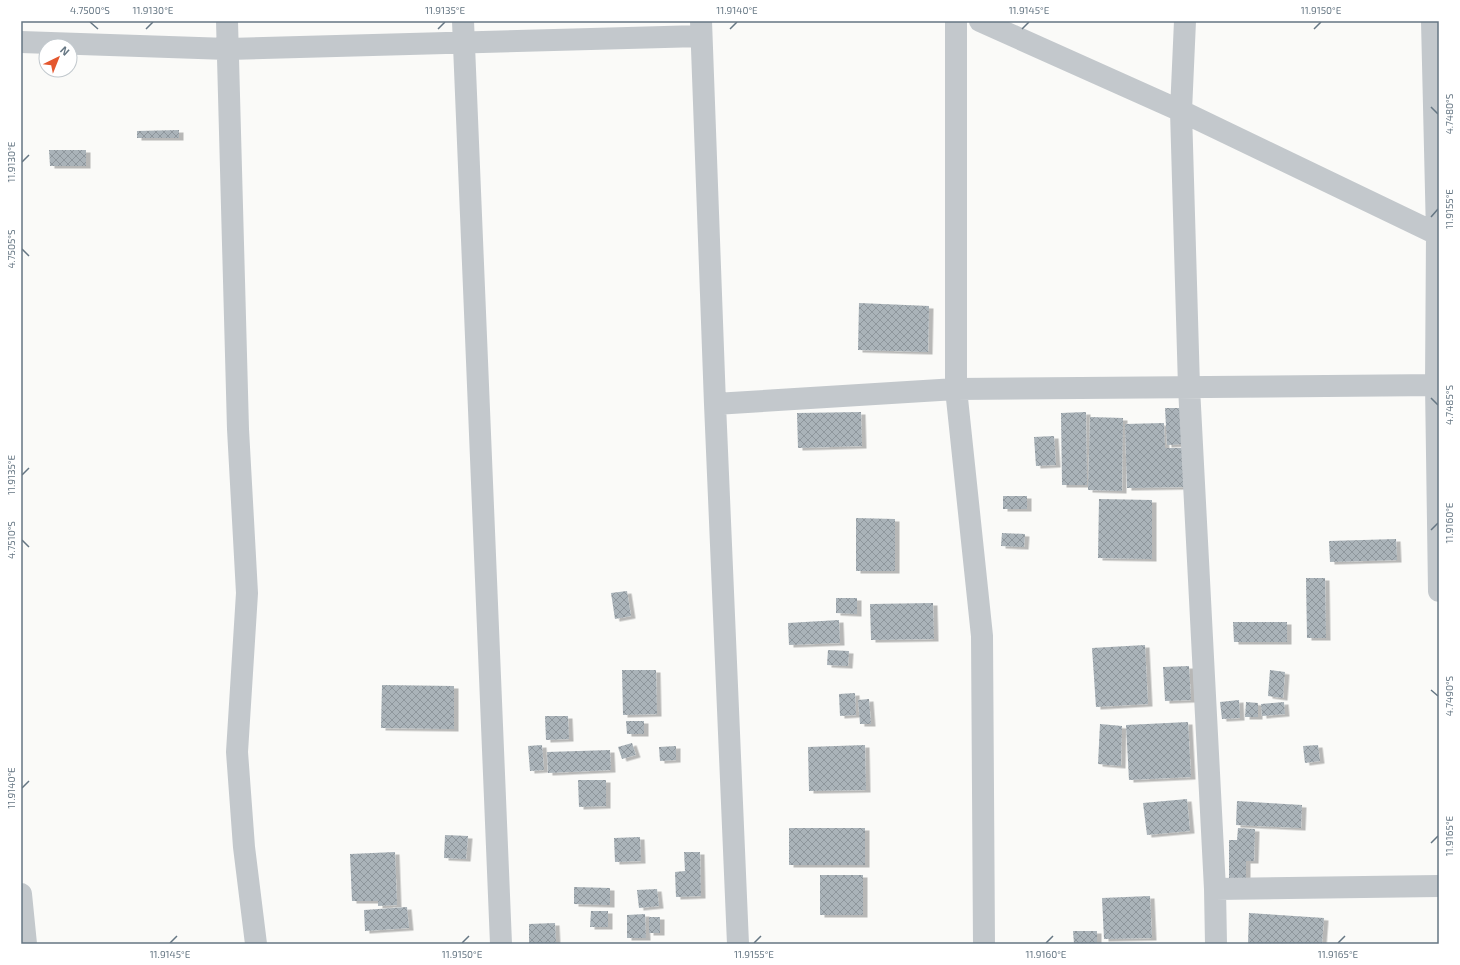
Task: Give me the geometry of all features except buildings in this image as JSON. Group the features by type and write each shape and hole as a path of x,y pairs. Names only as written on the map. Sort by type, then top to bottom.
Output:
{"street":[{"path":"227,21 238,429 247,593 237,752 244,847 256,944"},
{"path":"463,21 501,944"},
{"path":"956,21 956,389 982,636 984,944"},
{"path":"980,21 1181,111 1438,234"},
{"path":"1185,21 1181,111 1189,386 1215,889 1216,944"},
{"path":"1432,21 1438,234 1439,590"},
{"path":"21,42 228,49 463,44 701,29 738,944"},
{"path":"715,404 956,389 1438,385"},
{"path":"1215,889 1439,886"},
{"path":"21,894 26,944"}]}
